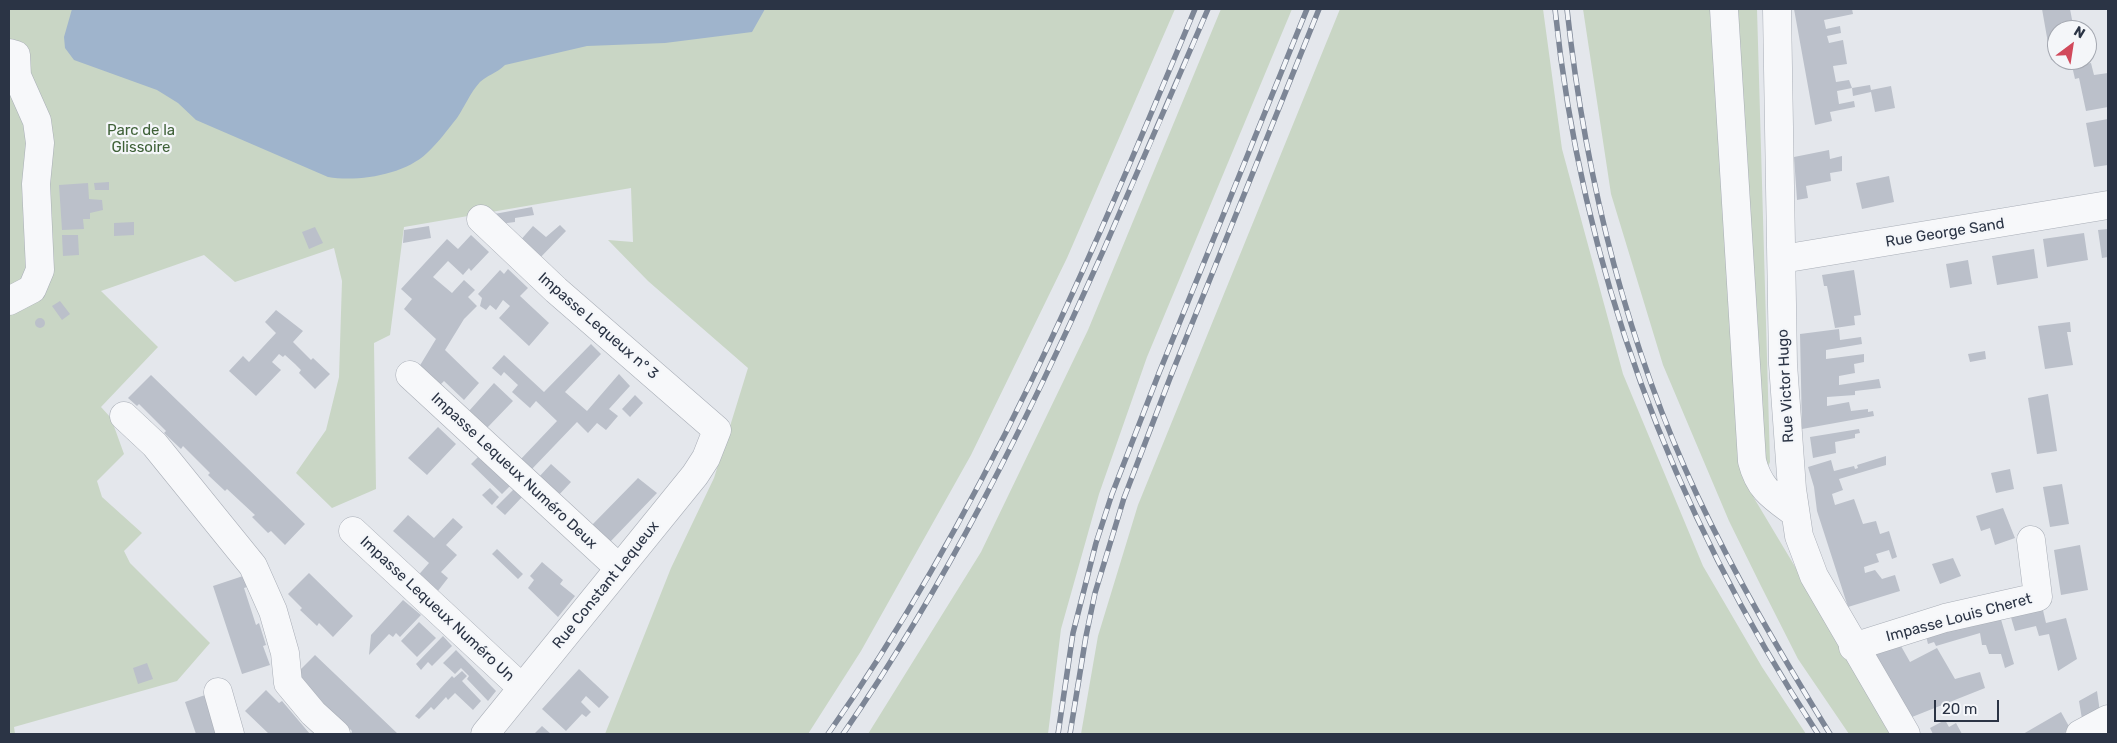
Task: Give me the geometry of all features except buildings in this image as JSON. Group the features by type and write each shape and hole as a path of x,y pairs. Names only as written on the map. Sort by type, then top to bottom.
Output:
{"street":[{"path":"1724,9 1752,461 1756,476 1764,490 1795,514"},
{"name":"Rue Victor Hugo","path":"1777,9 1783,364 1795,514 1804,554 1853,648 1906,734"},
{"path":"9,53 16,54 17,76 38,121 40,143 36,184 40,270 32,290 9,301"},
{"name":"Rue George Sand","path":"1782,259 2108,205"},
{"name":"Impasse Lequeux n° 3","path":"481,219 556,290 717,430"},
{"name":"Impasse Lequeux Numéro Deux","path":"410,374 619,568"},
{"path":"124,416 155,445 253,566 273,611 285,654 288,683 313,712 336,734"},
{"name":"Rue Constant Lequeux","path":"485,734 696,475 706,458 717,430"},
{"name":"Impasse Lequeux Numéro Un","path":"352,530 522,688"},
{"name":"Impasse Louis Cheret","path":"1853,648 1945,618 2038,597 2030,540"},
{"path":"218,692 230,734"},
{"path":"2080,734 2108,719"}],"green space":[{"name":"Parc de la Glissoire","path":"9,9 1175,9 1067,258 971,455 861,651 808,734 605,734 671,568 714,478 748,368 648,281 608,240 633,242 631,188 404,227 390,335 374,343 376,489 332,508 296,473 326,430 339,377 342,281 334,248 235,282 204,255 101,291 158,347 101,407 111,418 124,454 97,481 102,497 142,533 124,551 130,563 210,643 177,681 14,727 15,734 9,734"},
{"path":"1221,9 1292,9 1147,357 1099,494 1061,629 1048,734 868,734 981,552 1088,330"},
{"path":"1340,9 1543,9 1562,149 1623,374 1703,566 1762,667 1806,734 1081,734 1098,636 1138,505"},
{"path":"1583,9 1716,9 1745,469 1754,498 1895,734 1849,734 1798,659 1729,521 1663,365 1611,194"},
{"path":"1734,9 1757,9 1770,462 1766,471"}],"water":[{"path":"72,9 765,9 752,32 665,43 587,46 505,65 480,82 457,118 431,149 417,161 393,172 380,175 340,178 328,177 196,120 178,103 157,90 74,60 65,48 64,37"}],"railway":[{"path":"828,734 884,649 937,562 985,473 1031,382 1074,289 1116,196 1195,9"},
{"path":"843,734 918,618 985,498 1076,312 1208,9"},
{"path":"1058,734 1073,633 1096,543 1112,494 1159,373 1307,9"},
{"path":"1070,734 1095,593 1124,498 1170,378 1319,9"},
{"path":"1555,9 1568,106 1587,202 1612,296 1643,387 1679,477 1720,565 1766,650 1818,734"},
{"path":"1567,9 1575,72 1597,196 1629,318 1649,378 1697,495 1727,556 1794,675 1830,734"}]}
